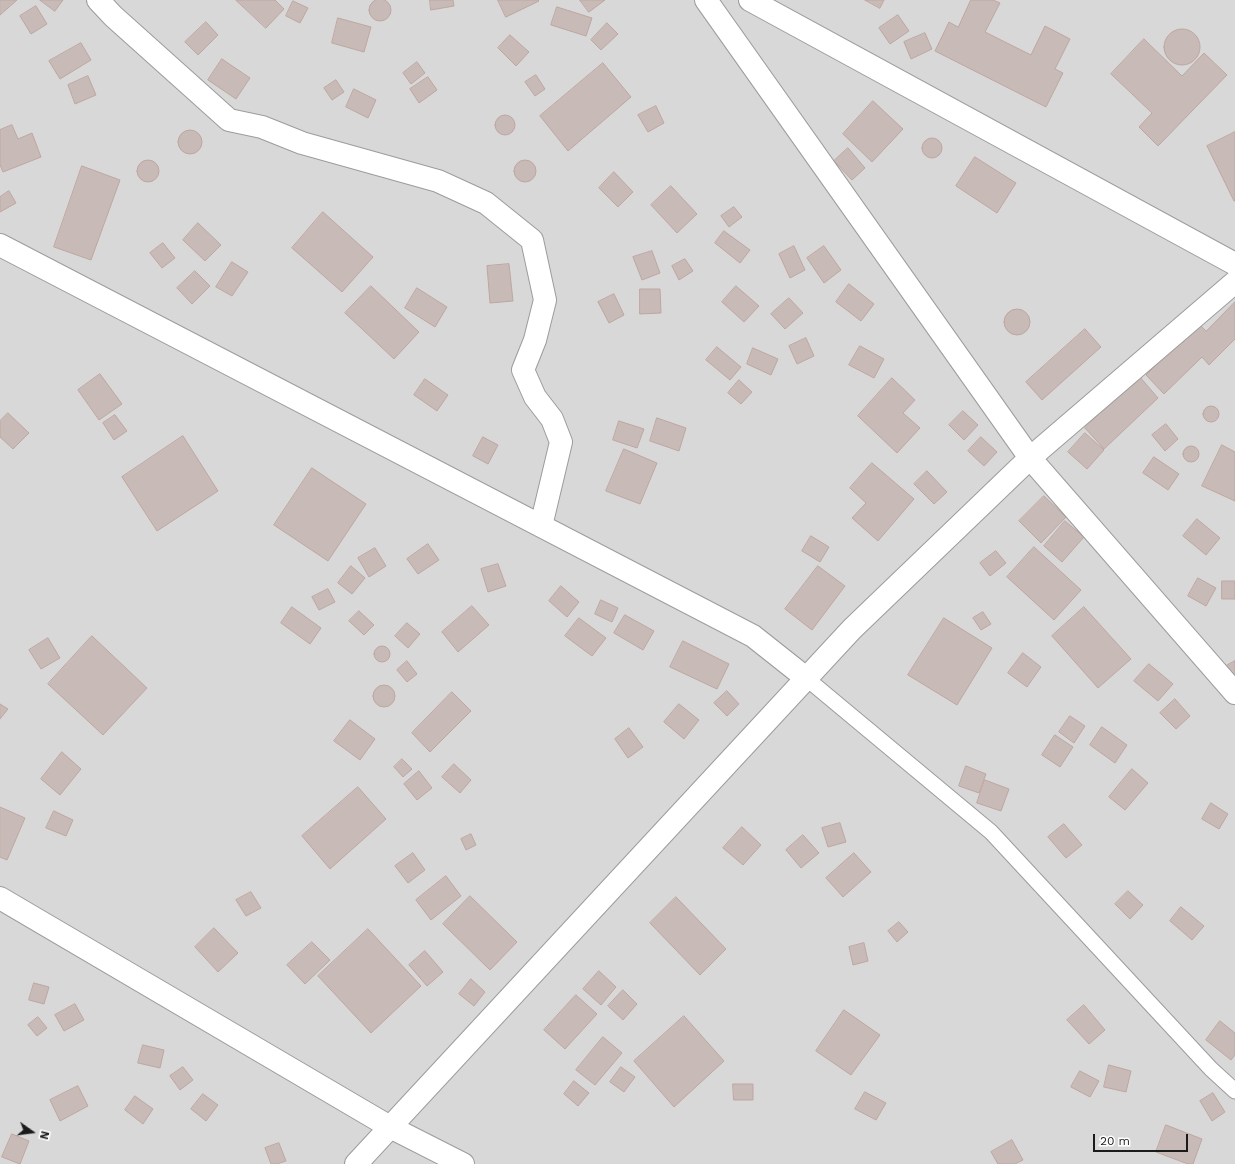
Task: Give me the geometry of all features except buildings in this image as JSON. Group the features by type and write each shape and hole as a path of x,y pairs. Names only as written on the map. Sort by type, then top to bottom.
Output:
{"street":[{"path":"98,0 113,16 229,120 262,127 302,143 438,181 486,203 532,240 545,300 535,340 523,370 535,397 552,419 561,442 541,526"},
{"path":"706,0 1030,458 1235,693"},
{"path":"750,0 1235,264"},
{"path":"0,245 753,636 806,678"},
{"path":"356,1164 852,629 1030,458 1235,282"},
{"path":"0,898 390,1127 463,1164"},
{"path":"390,1127 426,1164"}],"lane":[{"path":"806,678 991,832 1211,1070 1235,1091"}],"shaded area":[{"path":"0,0 1235,0 1235,1164 0,1164"}]}
